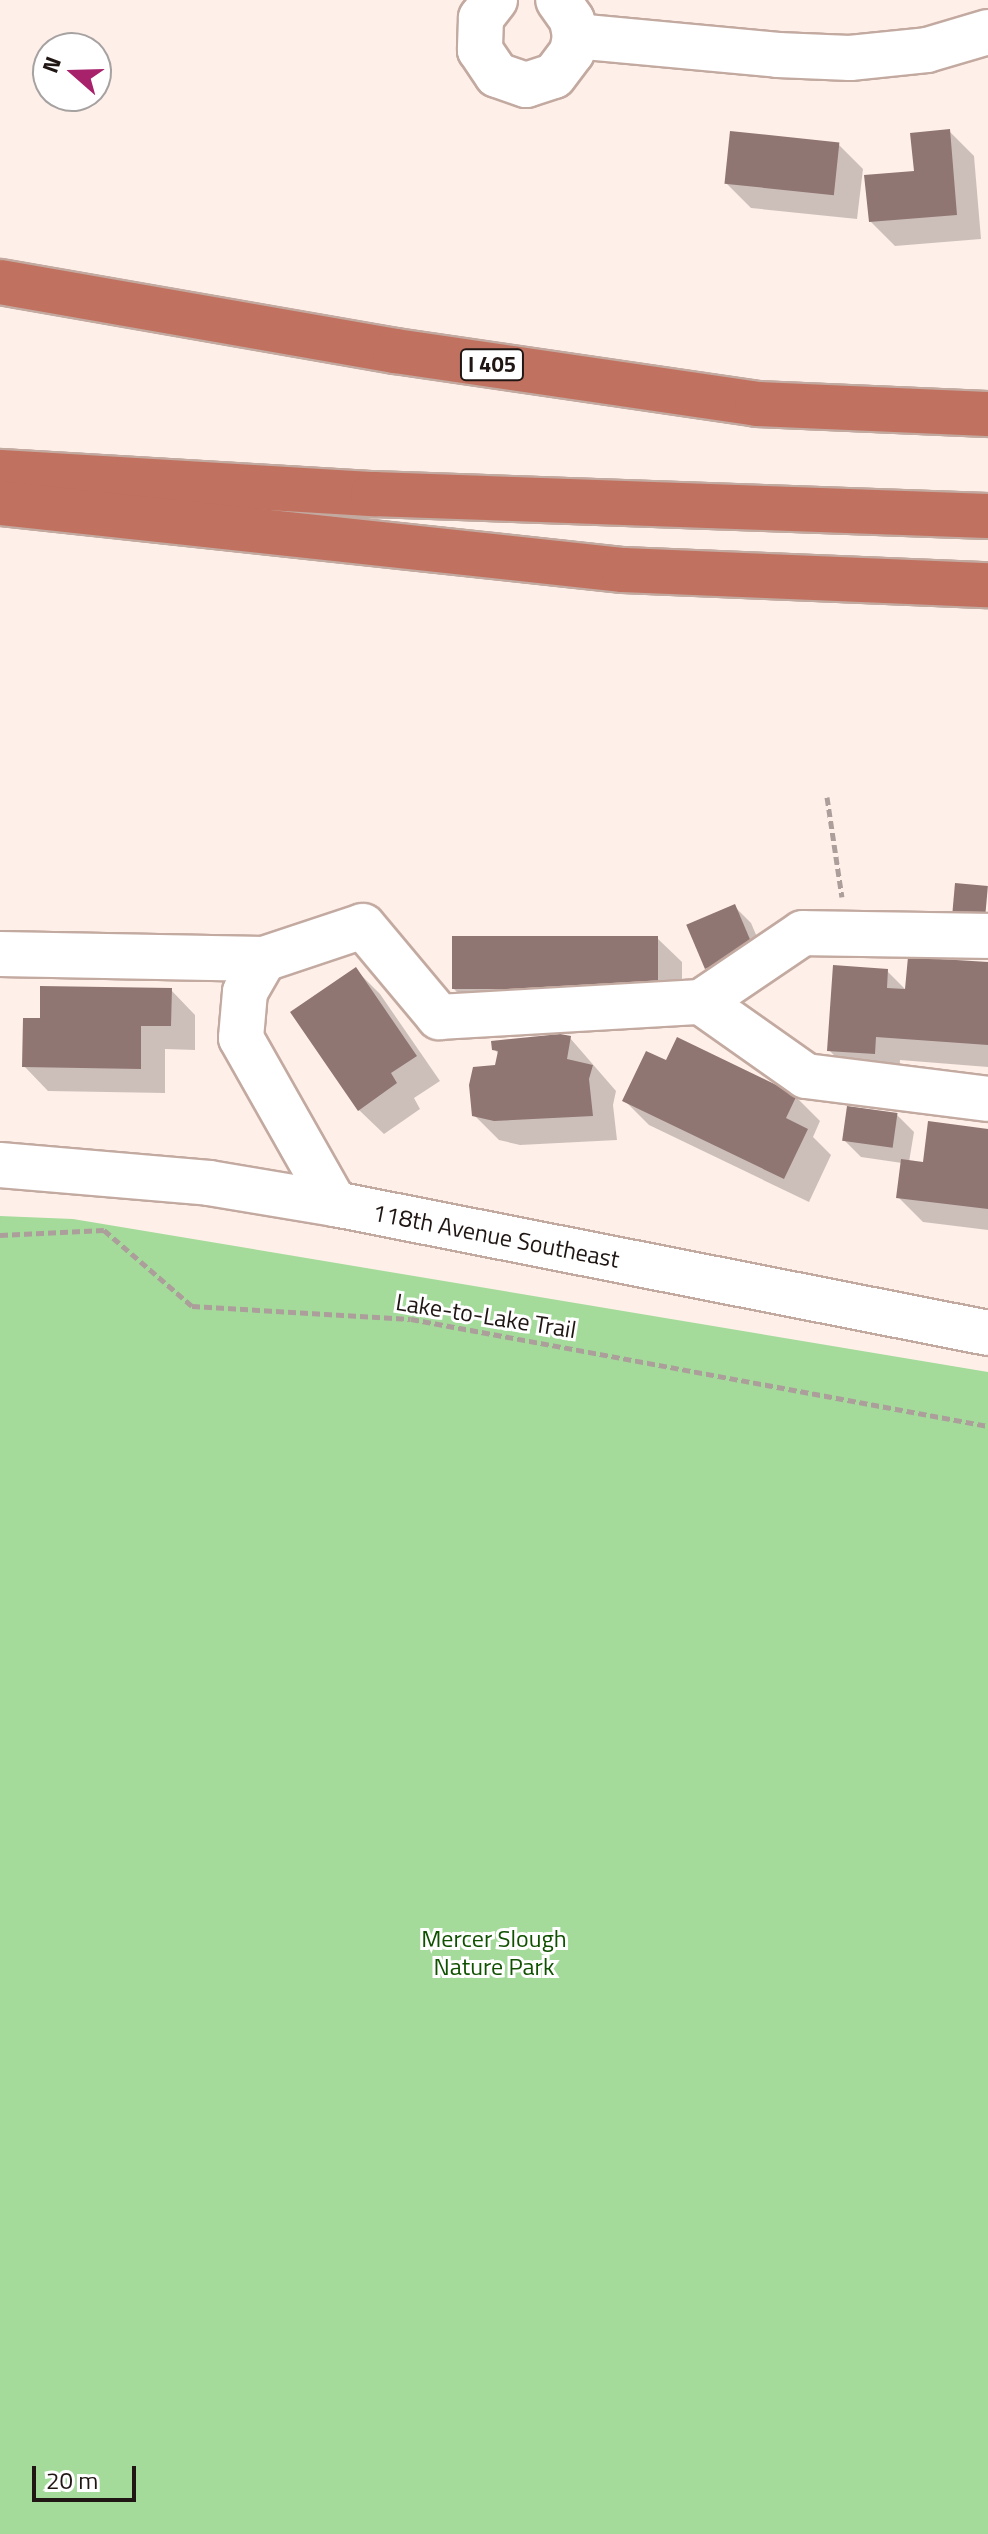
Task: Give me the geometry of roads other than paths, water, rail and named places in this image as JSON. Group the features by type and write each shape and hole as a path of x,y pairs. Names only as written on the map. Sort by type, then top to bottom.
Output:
{"highway":[{"name":"I 405","path":"0,282 395,351 757,404 988,414"},
{"path":"0,472 373,494 988,516"},
{"path":"0,503 623,570 988,585"}],"street":[{"path":"495,0 481,18 480,50 487,64 511,82 526,85 554,76 565,65 567,18 778,55 850,58 927,50 988,32"},
{"path":"0,954 264,959 363,926 439,1017 701,1002 803,933 988,936"},
{"path":"264,959 245,992 241,1038 335,1204"},
{"path":"701,1002 806,1076 988,1099"},
{"name":"118th Avenue Southeast","path":"0,1165 209,1183 335,1204 988,1333"}],"park label":[{"name":"Mercer Slough Nature Park","path":"494,1953"}]}
